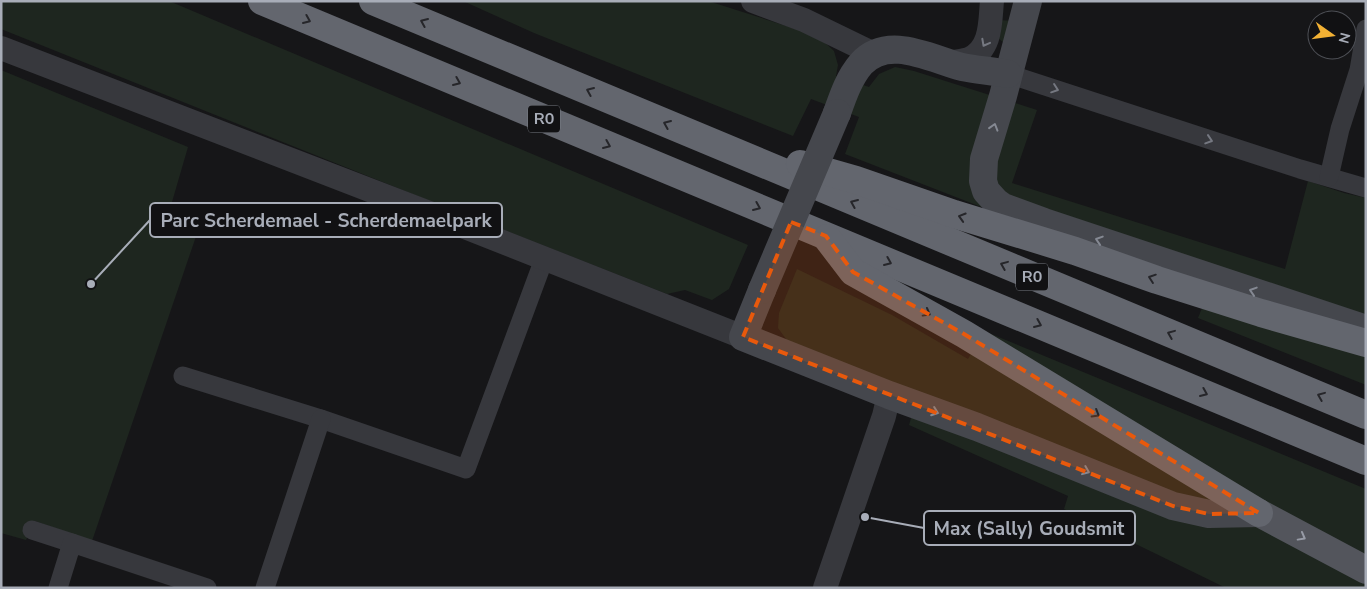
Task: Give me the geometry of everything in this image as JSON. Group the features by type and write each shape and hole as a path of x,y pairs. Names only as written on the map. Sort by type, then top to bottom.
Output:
{"highway":[{"name":"R0","path":"262,1 1366,461"},
{"name":"R0","path":"373,1 1366,415"},
{"path":"699,137 856,180 954,214 1075,251 1157,280 1366,342"},
{"path":"826,236 853,272 964,334 1259,513"}],"main road":[{"path":"1028,1 984,159 982,170 986,191 1003,207 1044,222 1366,329"},
{"path":"1008,74 963,67 906,50 890,49 874,54 861,64 837,113 742,337 986,431 1173,506 1209,514 1259,513 1366,570"}],"street":[{"path":"753,1 804,20 874,54"},
{"path":"949,63 970,58 981,50 989,36 992,1"},
{"path":"1329,177 1340,129 1359,70 1366,29"},
{"path":"1,48 437,216 742,337"},
{"path":"1008,74 1300,169 1366,188"},
{"path":"183,376 322,419 466,469 544,259"},
{"path":"825,588 884,416 889,395"},
{"path":"265,588 322,419"},
{"path":"32,530 207,588"},
{"path":"58,588 72,544"}],"highlighted area":[{"path":"791,222 826,236 853,272 964,334 1259,513 1209,514 1173,506 743,337"}],"shaded area":[{"path":"1,1 169,1 748,245 729,289 712,300 685,290 667,294 1,29"},
{"path":"463,1 708,1 818,36 834,51 838,65 836,76 869,87 879,74 895,67 914,71 1037,110 1012,183 1285,269 1308,181 1366,198 1366,320 984,208 845,154 859,117 811,99 793,136 534,33"},
{"path":"997,20 1017,21 1004,43 998,38"},
{"path":"1,70 188,147 172,202 204,213 92,541 35,521 26,540 1,533"},
{"path":"797,269 892,315 968,359 984,331 1366,489 1366,588 1226,588 1064,509 1068,496 909,425 918,394 789,343 778,328 779,313"},
{"path":"1202,308 1366,356 1366,385 1198,318"}],"place":[{"name":"Parc Scherdemael - Scherdemaelpark","path":"91,284"},
{"name":"Max (Sally) Goudsmit","path":"865,517"}]}
